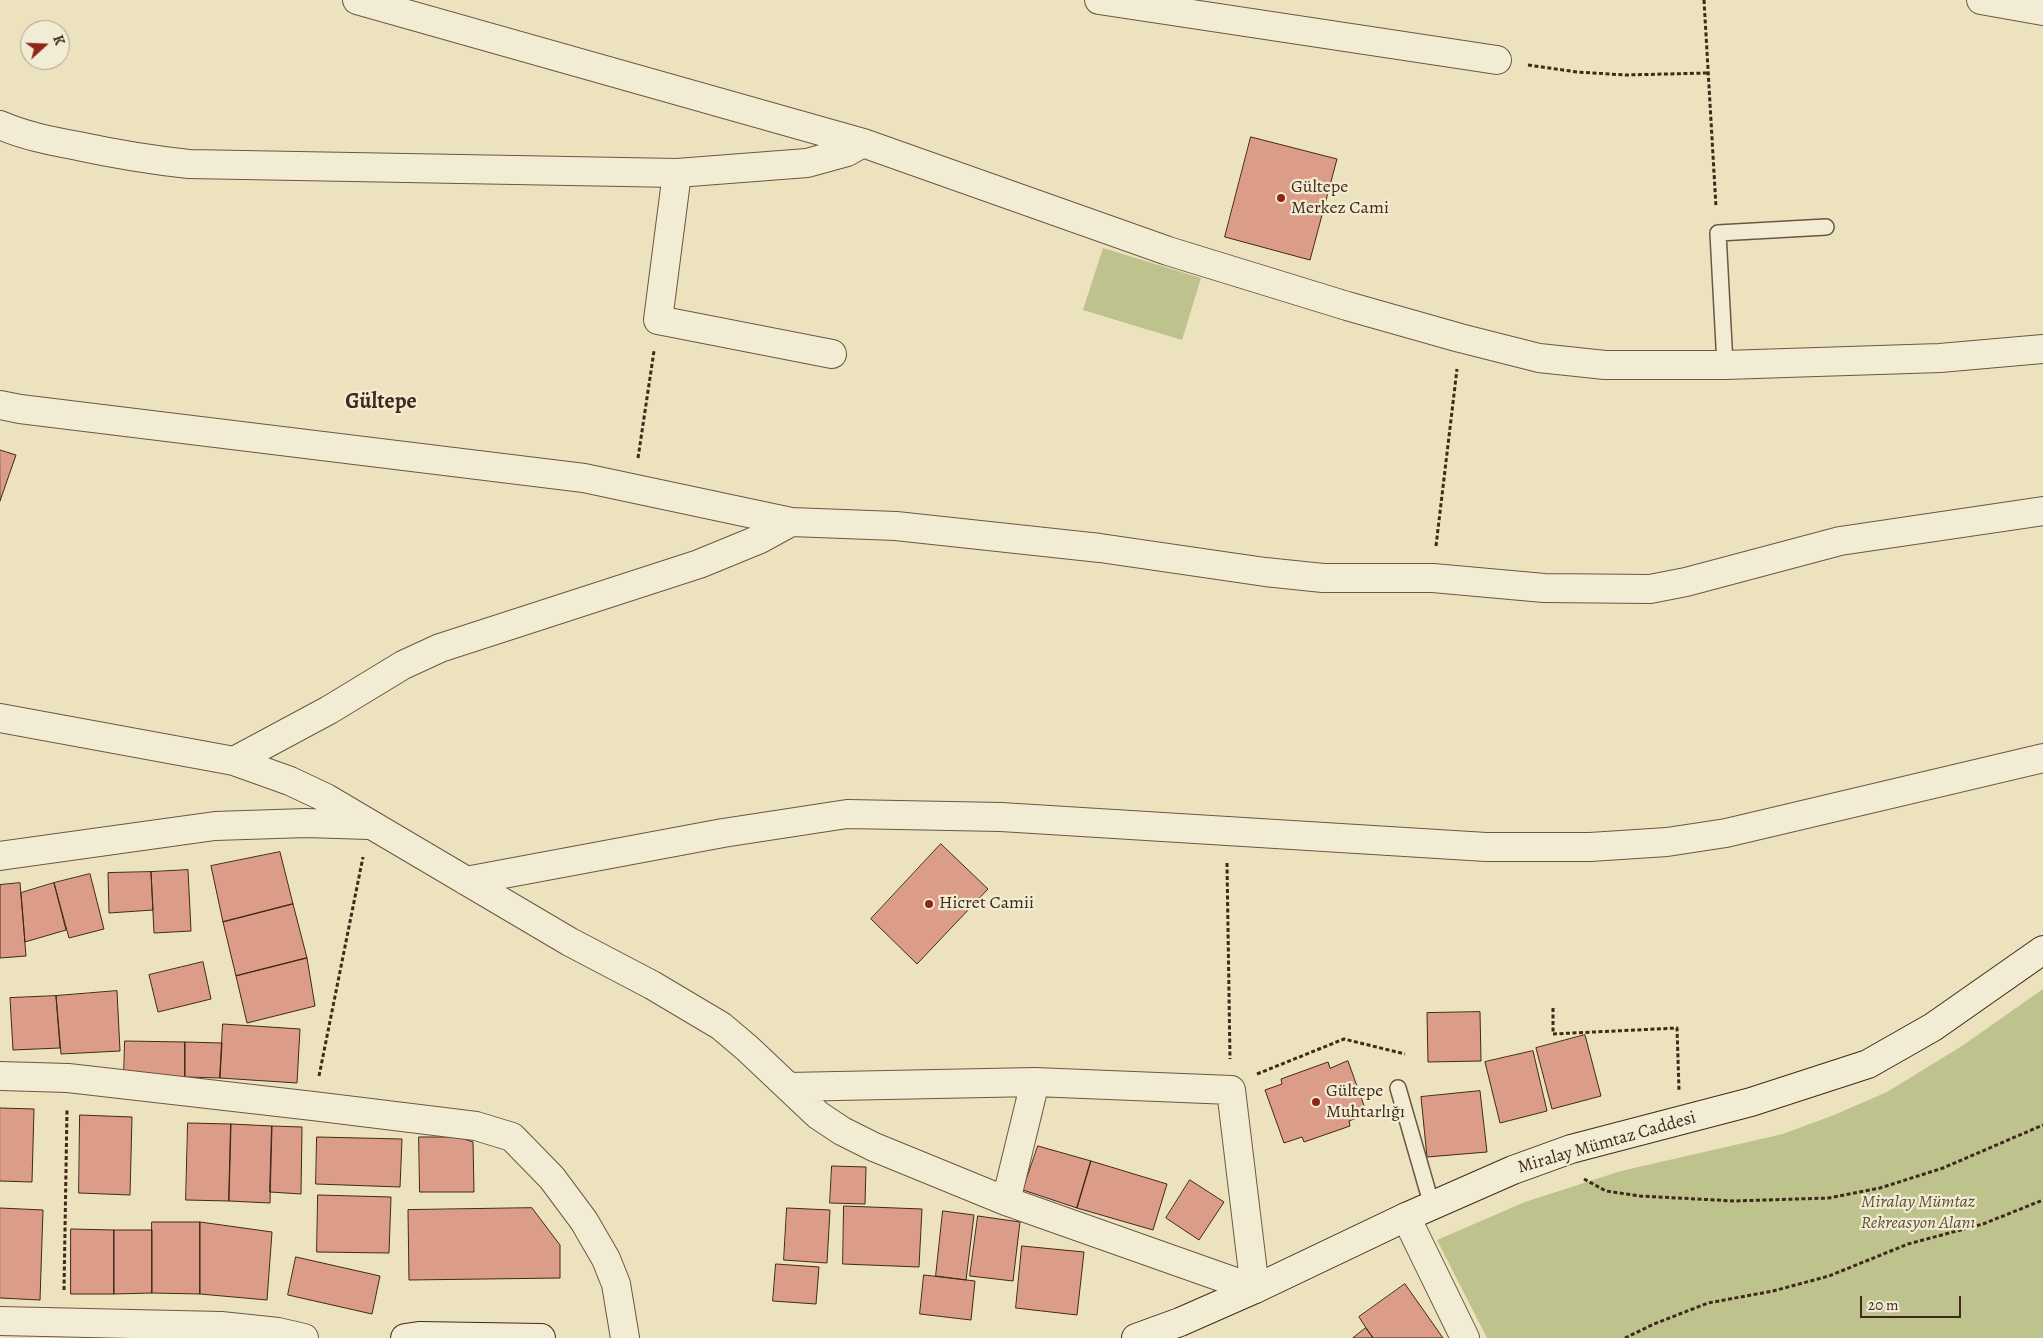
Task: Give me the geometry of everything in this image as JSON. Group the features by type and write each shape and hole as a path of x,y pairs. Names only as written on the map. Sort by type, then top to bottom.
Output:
{"street":[{"path":"357,0 862,143 1168,251 1347,306 1539,358 1595,364 1725,365 1940,358 2043,349"},
{"path":"1099,0 1497,60"},
{"path":"1981,0 2043,11"},
{"path":"0,125 14,131 62,143 138,158 189,164 677,173 807,163 847,152 862,143"},
{"path":"677,173 658,320 832,354"},
{"path":"0,404 29,410 287,443 584,478 791,522 896,526 1100,548 1266,572 1323,578 1433,578 1544,588 1650,589 1686,582 1840,541 2043,511"},
{"path":"234,761 329,710 403,665 440,648 699,564 760,539 791,522"},
{"path":"0,718 234,761 290,781 326,798 570,942 721,1026 818,1115 842,1131 874,1147 1006,1201 1254,1289 1231,1087 1035,1082 788,1087"},
{"path":"466,881 724,833 847,814 1001,817 1486,847 1590,847 1667,842 1726,833 2043,758"},
{"path":"0,856 215,826 306,823 370,825"},
{"name":"Miralay Mümtaz Caddesi","path":"1154,1335 1406,1217 1512,1170 1571,1149 1752,1102 1868,1064 1933,1028 2043,950"},
{"path":"0,1076 68,1078 313,1106 476,1126 512,1137 552,1178 584,1221 606,1259 616,1284 625,1338"},
{"path":"1006,1201 1035,1082"},
{"path":"1406,1217 1465,1338"},
{"path":"0,1321 63,1324 220,1326 278,1332 304,1338"},
{"path":"405,1338 419,1336 520,1336 541,1338"}],"lane":[{"path":"1725,365 1718,233 1826,227"},
{"path":"1398,1088 1432,1206"}],"path":[{"path":"1704,0 1718,233"},
{"path":"1497,60 1596,74 1708,73"},
{"path":"634,489 658,320"},
{"path":"1433,578 1460,338"},
{"path":"313,1106 370,825"},
{"path":"1226,832 1231,1087 1344,1038 1405,1054"},
{"path":"1553,1008 1553,1034 1677,1028 1679,1120"},
{"path":"63,1324 68,1078"},
{"path":"1546,1158 1606,1191 1640,1196 1734,1201 1829,1198 1880,1188 1943,1168 2043,1124"},
{"path":"1625,1338 1654,1324 1708,1303 1773,1291 1828,1276 1908,1244 1983,1224 2043,1200"}],"green space":[{"path":"1103,248 1201,278 1182,340 1083,310"},
{"name":"Miralay Mümtaz Rekreasyon Alanı","path":"2043,989 2043,1338 1487,1338 1437,1240 1525,1202 1621,1171 1783,1134 1834,1115 1887,1092 1962,1046"}],"building":[{"name":"Gültepe Merkez Cami","path":"1251,137 1337,159 1310,260 1225,237"},
{"path":"0,450 16,455 0,501"},
{"name":"Hicret Camii","path":"941,844 988,889 917,964 871,919"},
{"path":"280,852 293,904 223,922 211,866"},
{"path":"188,870 191,931 154,933 151,872"},
{"path":"151,872 153,910 109,913 108,873"},
{"path":"90,874 104,929 69,938 54,883"},
{"path":"20,883 26,956 0,958 0,885"},
{"path":"54,883 66,930 25,942 21,893"},
{"path":"293,904 307,958 236,976 223,922"},
{"path":"307,958 315,1006 247,1023 236,976"},
{"path":"203,962 211,999 158,1012 149,975"},
{"path":"117,991 120,1051 61,1054 56,996"},
{"path":"56,996 60,1048 13,1050 10,998"},
{"path":"1480,1012 1481,1061 1428,1062 1427,1013"},
{"path":"223,1024 300,1029 297,1083 220,1078"},
{"path":"1585,1035 1601,1096 1552,1109 1536,1048"},
{"path":"125,1041 185,1042 185,1077 124,1076"},
{"path":"185,1042 222,1043 220,1078 185,1077"},
{"path":"1533,1051 1547,1111 1500,1123 1485,1062"},
{"name":"Gültepe Muhtarlığı","path":"1348,1061 1367,1114 1349,1121 1350,1126 1304,1142 1302,1137 1284,1143 1265,1090 1282,1084 1281,1079 1328,1062 1330,1068"},
{"path":"1480,1091 1487,1152 1427,1157 1421,1097"},
{"path":"0,1108 34,1109 32,1182 0,1181"},
{"path":"80,1115 132,1117 130,1195 79,1193"},
{"path":"188,1123 231,1124 229,1201 186,1200"},
{"path":"231,1124 272,1126 270,1203 229,1201"},
{"path":"272,1126 302,1127 301,1194 270,1192"},
{"path":"317,1137 402,1139 400,1187 316,1184"},
{"path":"419,1137 458,1137 473,1142 474,1192 420,1192"},
{"path":"1038,1146 1091,1161 1077,1208 1023,1190"},
{"path":"1091,1161 1167,1184 1153,1230 1077,1208"},
{"path":"832,1166 866,1167 865,1204 830,1203"},
{"path":"1190,1180 1224,1202 1199,1240 1166,1218"},
{"path":"318,1195 391,1197 389,1253 317,1252"},
{"path":"844,1206 922,1209 919,1267 843,1264"},
{"path":"0,1208 43,1210 40,1300 0,1298"},
{"path":"532,1208 560,1245 560,1278 409,1280 408,1210"},
{"path":"787,1208 830,1210 827,1263 784,1260"},
{"path":"943,1211 974,1215 966,1280 936,1276"},
{"path":"978,1216 1020,1222 1013,1281 970,1276"},
{"path":"152,1222 200,1222 200,1294 152,1293"},
{"path":"200,1222 272,1232 267,1300 200,1294"},
{"path":"71,1229 114,1230 114,1294 71,1294"},
{"path":"114,1230 152,1230 152,1293 114,1294"},
{"path":"1022,1246 1084,1252 1077,1315 1016,1308"},
{"path":"296,1257 380,1276 372,1314 288,1295"},
{"path":"776,1264 819,1267 816,1304 773,1301"},
{"path":"924,1275 975,1281 971,1320 920,1314"},
{"path":"1405,1284 1443,1338 1373,1338 1359,1317"},
{"path":"1366,1328 1373,1338 1353,1338"}],"place":[{"name":"Gültepe Merkez Cami","path":"1281,198"},
{"name":"Hicret Camii","path":"929,904"},
{"name":"Gültepe Muhtarlığı","path":"1316,1102"}],"district":[{"name":"Gültepe","path":"381,403"}]}
